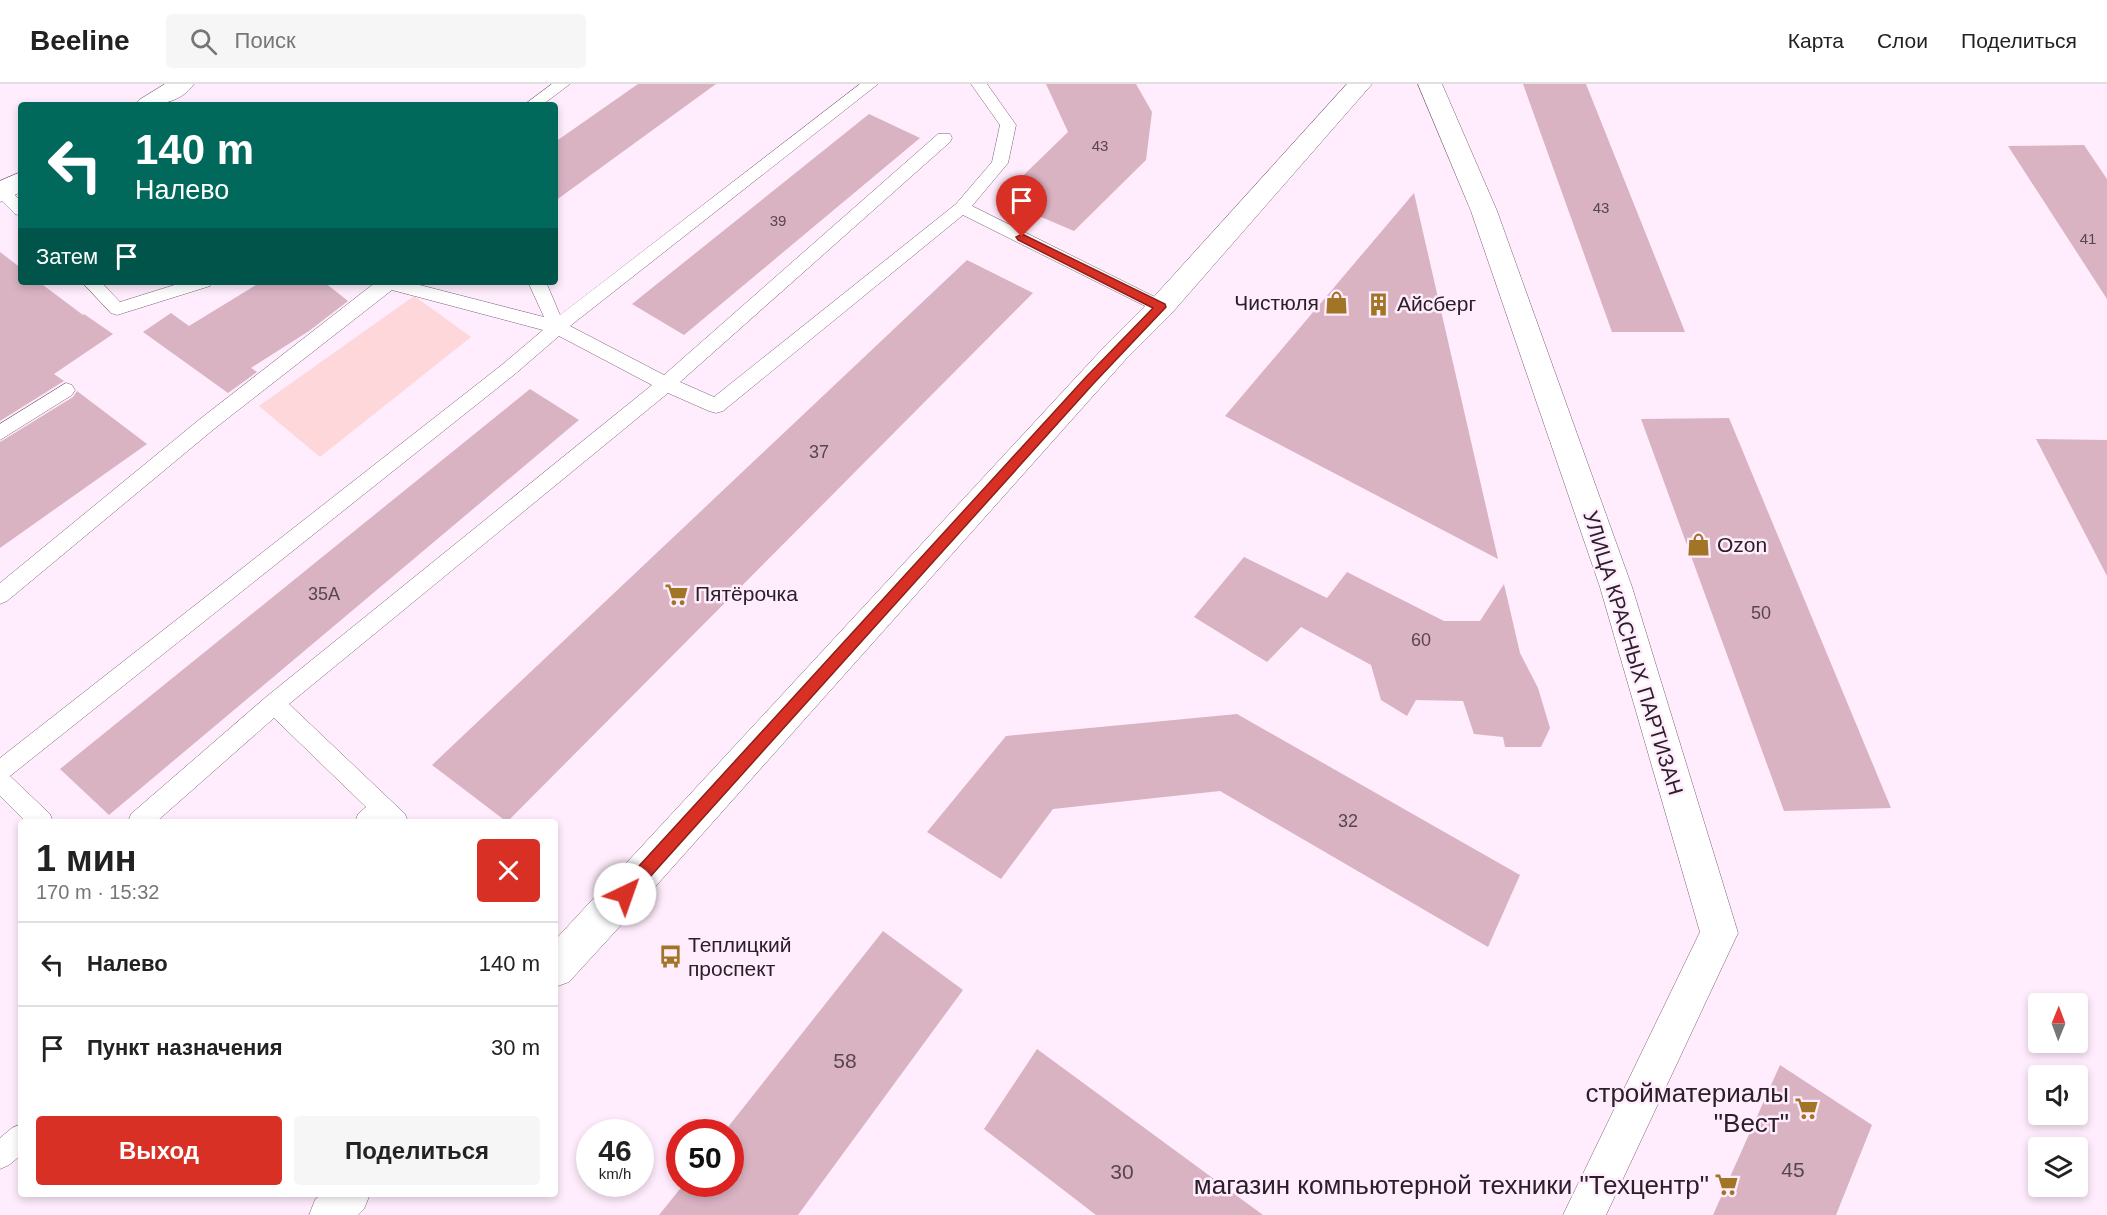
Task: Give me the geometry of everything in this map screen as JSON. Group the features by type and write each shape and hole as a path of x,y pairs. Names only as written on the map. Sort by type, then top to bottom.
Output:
{"street":[{"path":"152,102 182,84"},
{"path":"558,965 1116,352 1161,307 1360,84"},
{"name":"УЛИЦА КРАСНЫХ ПАРТИЗАН","path":"1430,84 1484,211 1616,587 1719,933 1584,1215"},
{"path":"330,1215 346,1197"}],"lane":[{"path":"536,102 562,84"},
{"path":"0,771 509,369 557,327 870,84"},
{"path":"394,285 557,327 666,384 716,406 962,208 1000,163 1008,125 979,84"},
{"path":"143,819 274,704 666,384 944,138"},
{"path":"6,189 18,206"},
{"path":"962,208 1161,307"},
{"path":"94,285 117,309 194,285"},
{"path":"0,595 207,424 383,285"},
{"path":"538,285 557,327"},
{"path":"0,433 66,390"},
{"path":"274,704 382,817"},
{"path":"0,781 39,819"},
{"path":"0,1156 18,1140"}],"shaded area":[{"path":"414,296 471,337 320,457 259,406"}],"building":[{"path":"638,84 716,84 558,199 558,140"},
{"path":"1046,84 1136,84 1152,112 1146,160 1074,231 999,199 1068,132"},
{"path":"1523,84 1586,84 1685,332 1612,332"},
{"path":"869,114 920,138 684,335 632,304"},
{"path":"2084,145 2107,179 2107,299 2008,146"},
{"name":"Айсберг","path":"1414,193 1498,559 1225,416"},
{"path":"0,252 18,266 18,285 43,285 113,334 54,374 64,381 0,421"},
{"path":"967,260 1033,293 510,819 503,819 432,765"},
{"path":"256,285 328,285 348,301 309,331 251,368 257,372 228,393 143,332 171,313 189,326"},
{"path":"530,389 579,420 109,815 60,769"},
{"path":"77,391 147,444 0,548 0,442 73,397"},
{"path":"1729,418 1891,808 1784,811 1641,419"},
{"path":"2036,439 2107,440 2107,576"},
{"path":"1244,557 1327,598 1347,572 1444,621 1480,621 1504,584 1520,653 1538,688 1550,728 1541,747 1505,747 1503,737 1474,734 1463,701 1416,700 1407,716 1381,700 1371,665 1301,627 1267,662 1194,617"},
{"path":"1237,714 1520,875 1488,947 1220,791 1053,809 1001,879 927,832 1006,736"},
{"path":"883,931 963,990 798,1215 659,1215 674,1197 744,1197 744,1119 734,1119"},
{"path":"1037,1049 1263,1215 1096,1215 984,1129"},
{"path":"1780,1065 1872,1125 1836,1215 1713,1215"}],"place":[{"name":"Чистюля","path":"1337,303"},
{"name":"Айсберг","path":"1379,304"},
{"name":"Ozon","path":"1699,545"},
{"name":"Пятёрочка","path":"677,594"},
{"name":"Теплицкий проспект","path":"670,957"},
{"name":"стройматериалы \"Вест\"","path":"1807,1108"},
{"name":"магазин компьютерной техники \"Техцентр\"","path":"1727,1185"}],"route":[{"path":"625,894 1090,380 1161,307 1022,237"}]}
